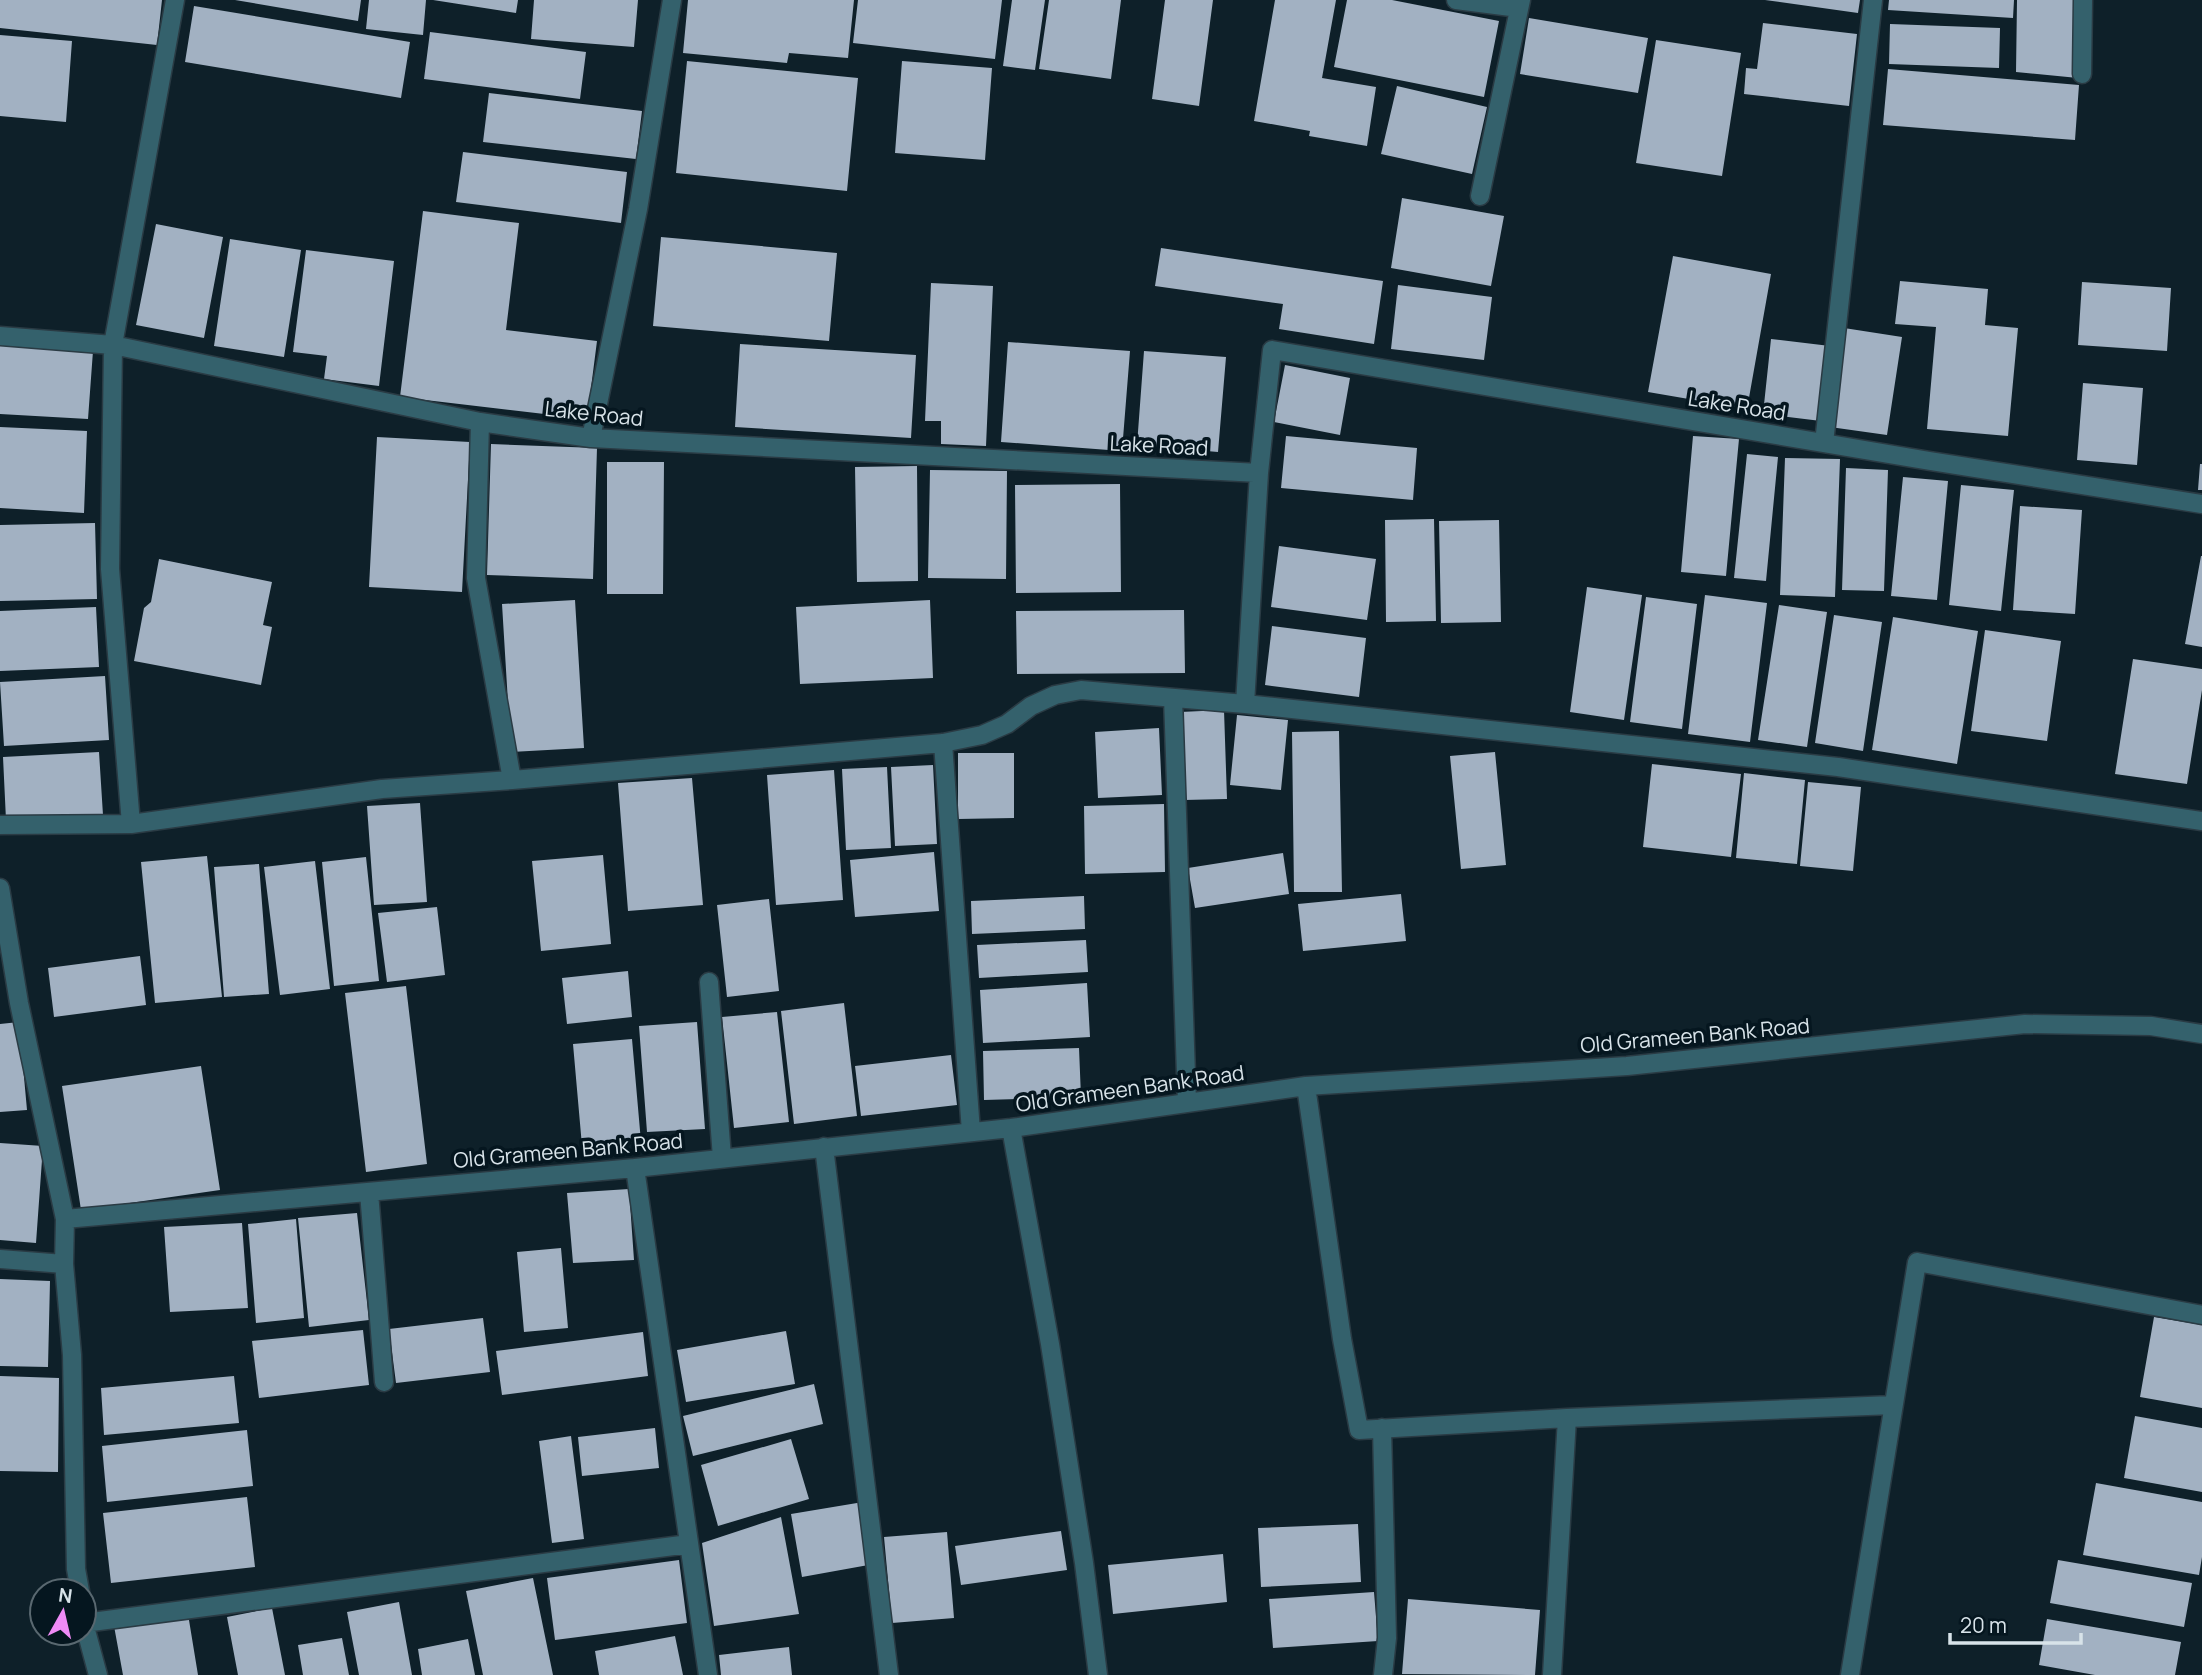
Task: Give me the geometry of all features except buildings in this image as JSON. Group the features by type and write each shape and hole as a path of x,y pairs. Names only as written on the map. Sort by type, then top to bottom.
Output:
{"street":[{"path":"131,824 110,569 113,345 175,0"},
{"path":"591,438 638,209 672,0"},
{"path":"1456,0 1520,4 1480,195"},
{"path":"1824,443 1873,0"},
{"path":"2082,74 2083,0"},
{"name":"Lake Road","path":"0,336 113,345 480,422 591,438 1259,473 1272,350 2202,504"},
{"path":"480,422 476,578 512,780"},
{"path":"1245,704 1259,473"},
{"path":"0,825 131,824 382,789 943,743 982,735 1007,724 1031,706 1055,695 1081,690 1245,704 1838,768 2202,821"},
{"path":"1173,698 1187,1103"},
{"path":"943,743 971,1132"},
{"path":"0,888 19,1003 65,1219 64,1264 72,1355 77,1577"},
{"path":"709,982 722,1158"},
{"name":"Old Grameen Bank Road","path":"65,1219 635,1168 1011,1128 1306,1086 1627,1066 2025,1024 2151,1026 2202,1034"},
{"path":"1306,1086 1342,1339 1359,1430 1567,1418 1893,1405"},
{"path":"1011,1128 1050,1344 1086,1574 1098,1675"},
{"path":"824,1147 889,1675"},
{"path":"635,1168 708,1675"},
{"path":"369,1192 384,1382"},
{"path":"0,1259 64,1264"},
{"path":"1850,1675 1917,1262 2202,1315"},
{"path":"1552,1675 1567,1418"},
{"path":"1382,1428 1387,1638 1383,1675"},
{"path":"98,1621 689,1544"},
{"path":"90,1647 98,1675"}]}
